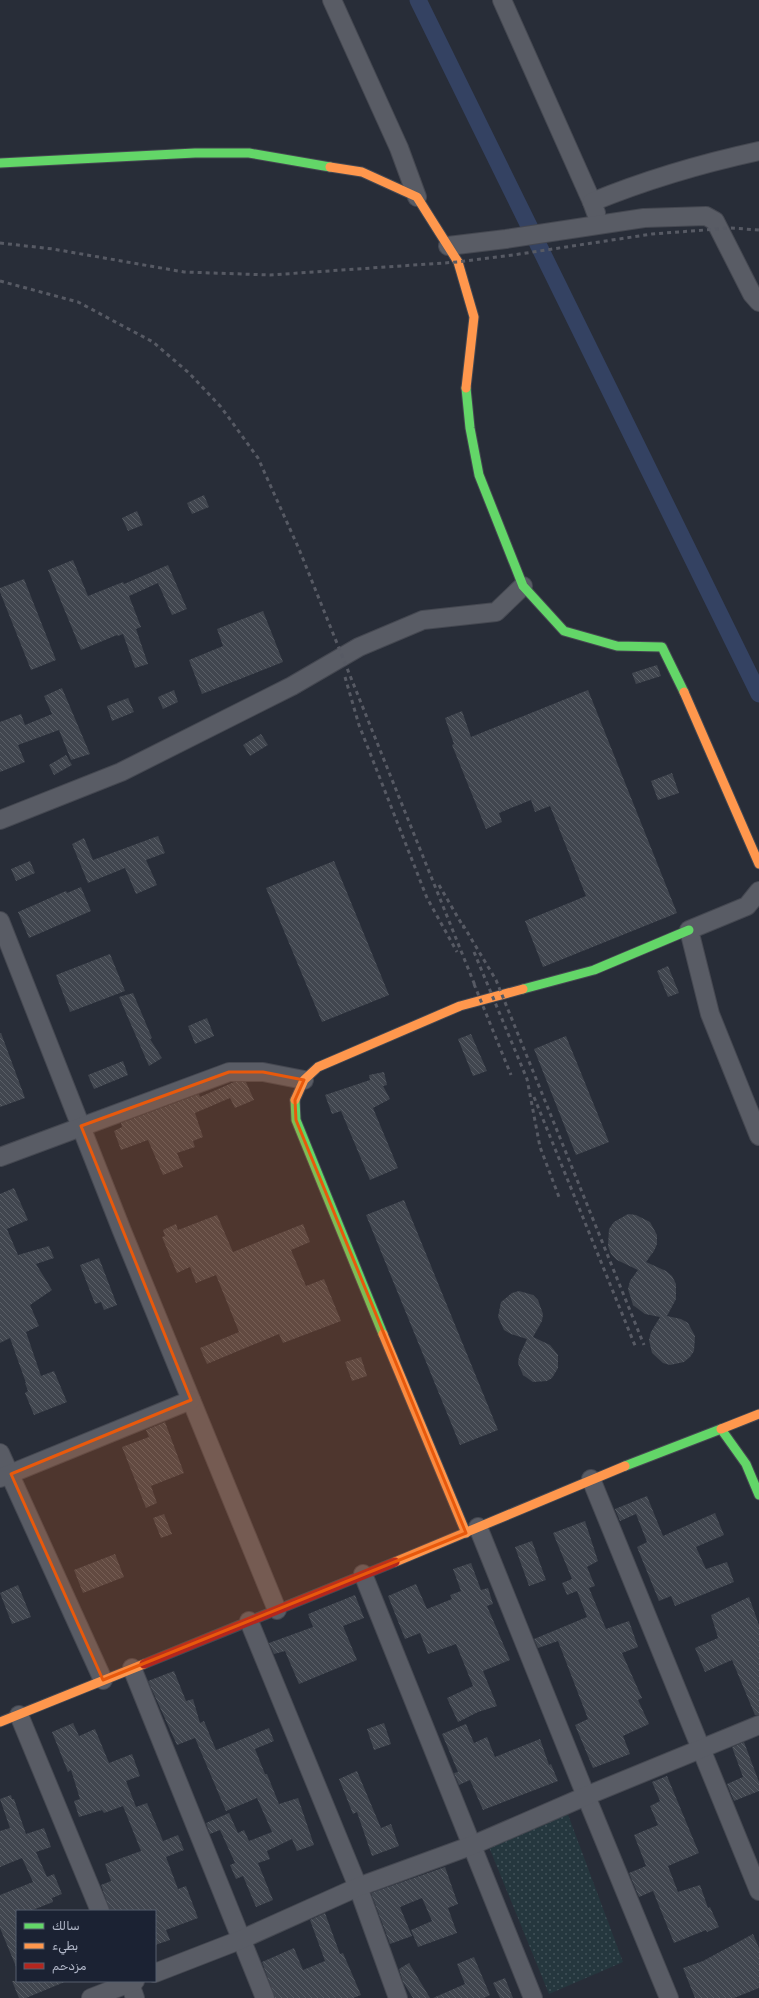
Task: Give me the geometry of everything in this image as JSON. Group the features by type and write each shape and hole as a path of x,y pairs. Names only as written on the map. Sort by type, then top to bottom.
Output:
{"street":[{"path":"332,0 398,148 417,197 458,262 474,317 469,353 466,394 479,475 523,586 564,631 617,646 662,647 700,726 759,864"},
{"path":"502,0 592,202 599,224"},
{"path":"592,202 652,178 686,168 759,151"},
{"path":"0,163 195,153 249,153 362,172 417,197"},
{"path":"448,246 506,239 644,218 706,216 715,222 752,294 759,302"},
{"path":"0,820 121,772 292,686 360,647 423,620 496,612 523,586"},
{"path":"669,1998 586,1796 472,1530 334,1218 296,1120 295,1100 304,1080 318,1067 460,1006 594,970 747,906 759,891"},
{"path":"0,921 191,1400 277,1610"},
{"path":"689,930 710,1014 759,1136"},
{"path":"0,1157 229,1072 263,1072 304,1080"},
{"path":"5,1476 191,1400"},
{"path":"0,1722 472,1530 591,1479 759,1414"},
{"path":"721,1429 746,1464 759,1495"},
{"path":"0,1453 5,1476 104,1680"},
{"path":"591,1479 702,1748 759,1891"},
{"path":"364,1574 533,1998"},
{"path":"249,1621 358,1887 398,1998"},
{"path":"132,1668 240,1940 265,1998"},
{"path":"19,1714 100,1910"},
{"path":"156,1973 240,1940 358,1887 473,1845 586,1796 759,1725"},
{"path":"91,1998 132,1986"}],"highlighted area":[{"path":"229,1072 263,1072 304,1080 295,1100 296,1120 466,1533 103,1680 11,1474 191,1400 81,1126"}],"shaded area":[{"path":"567,1812 623,1962 549,1994 489,1847"}],"building":[{"path":"204,495 209,507 192,514 187,503"},
{"path":"137,511 143,525 128,531 122,518"},
{"path":"73,560 88,596 123,582 124,584 168,565 187,609 172,615 158,583 129,596 141,627 136,629 148,664 135,668 123,634 117,635 81,650 48,570"},
{"path":"24,579 56,660 31,670 0,592 0,588"},
{"path":"263,611 283,662 202,694 189,660 223,646 217,629"},
{"path":"657,665 661,676 636,684 632,673"},
{"path":"62,688 90,754 71,760 59,730 18,745 25,762 0,772 0,722 21,714 25,725 52,714 44,696"},
{"path":"174,690 178,702 163,709 158,697"},
{"path":"588,690 677,913 543,967 525,921 586,896 550,806 535,812 531,800 499,813 502,822 486,829 452,745 454,744 445,718 462,711 471,737"},
{"path":"128,698 134,712 112,721 107,706"},
{"path":"261,734 268,745 250,756 243,745"},
{"path":"66,755 72,765 54,775 49,765"},
{"path":"672,773 679,793 658,800 651,781"},
{"path":"158,836 165,853 146,860 157,885 136,894 125,868 88,883 72,844 84,838 93,860"},
{"path":"30,861 35,873 16,881 11,869"},
{"path":"334,861 389,995 322,1022 266,888"},
{"path":"81,887 91,911 29,938 18,912 66,891 67,893"},
{"path":"110,954 125,991 70,1012 56,975"},
{"path":"668,966 679,993 668,997 657,971"},
{"path":"133,993 152,1038 150,1039 162,1058 149,1066 119,997"},
{"path":"207,1018 214,1036 195,1044 188,1026"},
{"path":"0,1033 25,1098 0,1107"},
{"path":"471,1034 487,1071 473,1076 458,1039"},
{"path":"566,1036 609,1142 576,1155 534,1049"},
{"path":"123,1061 128,1075 94,1089 88,1075"},
{"path":"384,1072 387,1085 383,1086 390,1099 373,1108 398,1168 370,1180 341,1111 332,1114 325,1095 370,1080 369,1075"},
{"path":"234,1082 246,1082 254,1100 235,1108 230,1098 195,1113 203,1137 193,1141 195,1147 177,1153 183,1167 163,1175 148,1140 121,1150 114,1131 122,1127 121,1123 199,1094 200,1097"},
{"path":"14,1188 28,1220 7,1229 18,1255 49,1246 54,1258 36,1264 52,1290 30,1305 39,1326 26,1332 41,1376 54,1371 67,1402 34,1415 25,1393 28,1391 26,1383 10,1338 0,1343 0,1194"},
{"path":"404,1200 498,1430 460,1445 366,1215"},
{"path":"628,1214 636,1215 650,1222 657,1235 657,1244 646,1262 666,1271 672,1276 676,1284 676,1299 667,1316 681,1319 688,1323 695,1336 694,1351 684,1362 670,1365 663,1363 652,1353 649,1340 651,1332 660,1317 645,1314 633,1305 628,1289 630,1281 638,1270 617,1260 611,1254 608,1246 609,1229 614,1222"},
{"path":"217,1215 233,1252 303,1224 310,1242 291,1250 306,1286 324,1279 341,1321 283,1343 279,1334 207,1364 200,1348 239,1332 216,1275 196,1283 190,1267 177,1273 162,1237 165,1236 163,1230 176,1224 178,1230"},
{"path":"99,1258 117,1305 104,1310 101,1302 95,1304 80,1265"},
{"path":"519,1291 533,1295 538,1300 543,1314 542,1321 533,1337 550,1345 558,1355 558,1368 552,1378 547,1381 533,1382 523,1375 518,1363 519,1356 527,1339 504,1330 498,1317 501,1302 512,1293"},
{"path":"361,1357 367,1376 352,1381 345,1362"},
{"path":"165,1422 184,1473 151,1486 157,1503 146,1508 122,1447 149,1437 146,1430"},
{"path":"647,1496 663,1536 715,1513 724,1535 696,1547 706,1569 727,1562 734,1582 675,1606 671,1596 659,1601 637,1547 647,1542 636,1514 620,1521 615,1509"},
{"path":"164,1514 172,1534 161,1538 153,1518"},
{"path":"585,1521 598,1561 587,1567 595,1586 589,1588 606,1629 629,1621 638,1647 622,1653 642,1698 638,1700 649,1724 623,1736 630,1754 593,1768 575,1725 588,1719 558,1641 538,1648 534,1639 587,1617 577,1591 567,1595 562,1583 572,1579 553,1533"},
{"path":"532,1541 546,1580 529,1586 515,1547"},
{"path":"115,1554 124,1577 83,1593 74,1570"},
{"path":"471,1563 481,1590 488,1588 493,1604 487,1606 510,1660 483,1671 497,1706 478,1712 458,1722 447,1698 473,1686 456,1644 428,1654 420,1633 405,1639 388,1596 416,1584 427,1609 452,1599 450,1595 461,1591 453,1569"},
{"path":"18,1585 31,1617 12,1624 0,1593"},
{"path":"355,1595 364,1618 343,1626 357,1660 299,1684 285,1651 274,1654 269,1643 313,1627 308,1614"},
{"path":"749,1597 759,1625 759,1715 755,1715 732,1660 705,1672 695,1648 718,1638 711,1615"},
{"path":"174,1671 186,1701 193,1699 200,1723 204,1721 216,1750 269,1728 274,1741 255,1749 265,1774 267,1774 279,1804 298,1798 314,1845 297,1851 292,1839 267,1851 270,1859 258,1863 273,1900 256,1907 243,1876 236,1879 230,1865 235,1863 220,1830 210,1834 206,1823 229,1813 238,1833 244,1830 249,1841 272,1832 257,1798 226,1811 195,1738 177,1745 148,1681"},
{"path":"73,1723 79,1736 95,1729 109,1763 132,1754 140,1776 126,1781 136,1807 147,1803 163,1841 178,1835 184,1850 166,1857 178,1889 186,1886 198,1918 166,1930 170,1940 156,1945 156,1910 110,1910 101,1885 111,1881 105,1864 141,1851 123,1806 104,1813 102,1810 79,1817 74,1801 80,1799 71,1770 68,1772 52,1732"},
{"path":"384,1723 391,1744 374,1750 367,1729"},
{"path":"466,1724 474,1743 487,1737 495,1757 540,1739 549,1765 551,1764 558,1781 483,1810 470,1780 459,1785 454,1773 458,1772 442,1734"},
{"path":"744,1742 759,1782 759,1791 734,1801 727,1784 743,1777 732,1747"},
{"path":"357,1771 381,1828 391,1824 399,1846 372,1856 357,1812 353,1814 339,1779"},
{"path":"667,1776 699,1853 668,1866 678,1892 700,1885 708,1908 710,1907 719,1927 707,1932 706,1930 674,1943 653,1891 639,1897 629,1873 646,1866 634,1835 658,1825 650,1806 660,1801 652,1782"},
{"path":"11,1795 12,1799 14,1799 26,1834 44,1828 51,1847 36,1852 47,1877 54,1874 62,1894 52,1898 53,1902 33,1910 16,1910 16,1967 0,1928 0,1895 33,1882 22,1858 0,1867 0,1831 10,1828 0,1799"},
{"path":"445,1867 458,1904 448,1908 457,1933 418,1947 411,1930 432,1921 422,1898 400,1907 412,1936 390,1944 371,1893"},
{"path":"325,1913 340,1954 343,1953 361,1995 353,1998 275,1998 262,1962 294,1948 303,1970 325,1961 310,1920"},
{"path":"753,1934 759,1948 759,1988 734,1998 695,1998 683,1968 703,1961"},
{"path":"474,1957 490,1995 484,1998 433,1998 465,1984 457,1964"},
{"path":"409,1963 430,1998 413,1998 403,1982 399,1969"},
{"path":"505,1978 513,1998 500,1998 493,1983"},
{"path":"12,1981 65,1982 26,1998 19,1998"}],"waterway":[{"path":"418,0 759,694"}],"railway":[{"path":"0,243 53,249 184,272 270,275 458,262 652,234 731,228 759,230"},
{"path":"0,281 78,302 153,342 189,373 221,407 258,458 299,549 476,988"},
{"path":"345,677 359,725 427,898 457,952"},
{"path":"439,885 464,928"},
{"path":"463,925 496,980 644,1345"},
{"path":"474,952 527,1079 540,1147 559,1197"},
{"path":"474,984 511,1075"},
{"path":"534,1097 636,1348"}],"traffic: fast":[{"path":"0,163 195,153 249,153 330,167"},
{"path":"466,388 470,428 479,475 523,586 564,631 617,646 662,647 684,692"},
{"path":"523,989 594,970 689,930"},
{"path":"295,1100 296,1120 383,1334"},
{"path":"625,1466 721,1429 746,1464 759,1495"}],"traffic: slow":[{"path":"330,167 362,172 417,197 458,262 474,317 466,388"},
{"path":"684,692 759,864"},
{"path":"295,1100 304,1080 318,1067 460,1006 523,989"},
{"path":"383,1334 466,1533"},
{"path":"721,1429 759,1414"},
{"path":"395,1562 625,1466"},
{"path":"0,1722 144,1664"}],"traffic: jam":[{"path":"144,1664 395,1562"}]}
